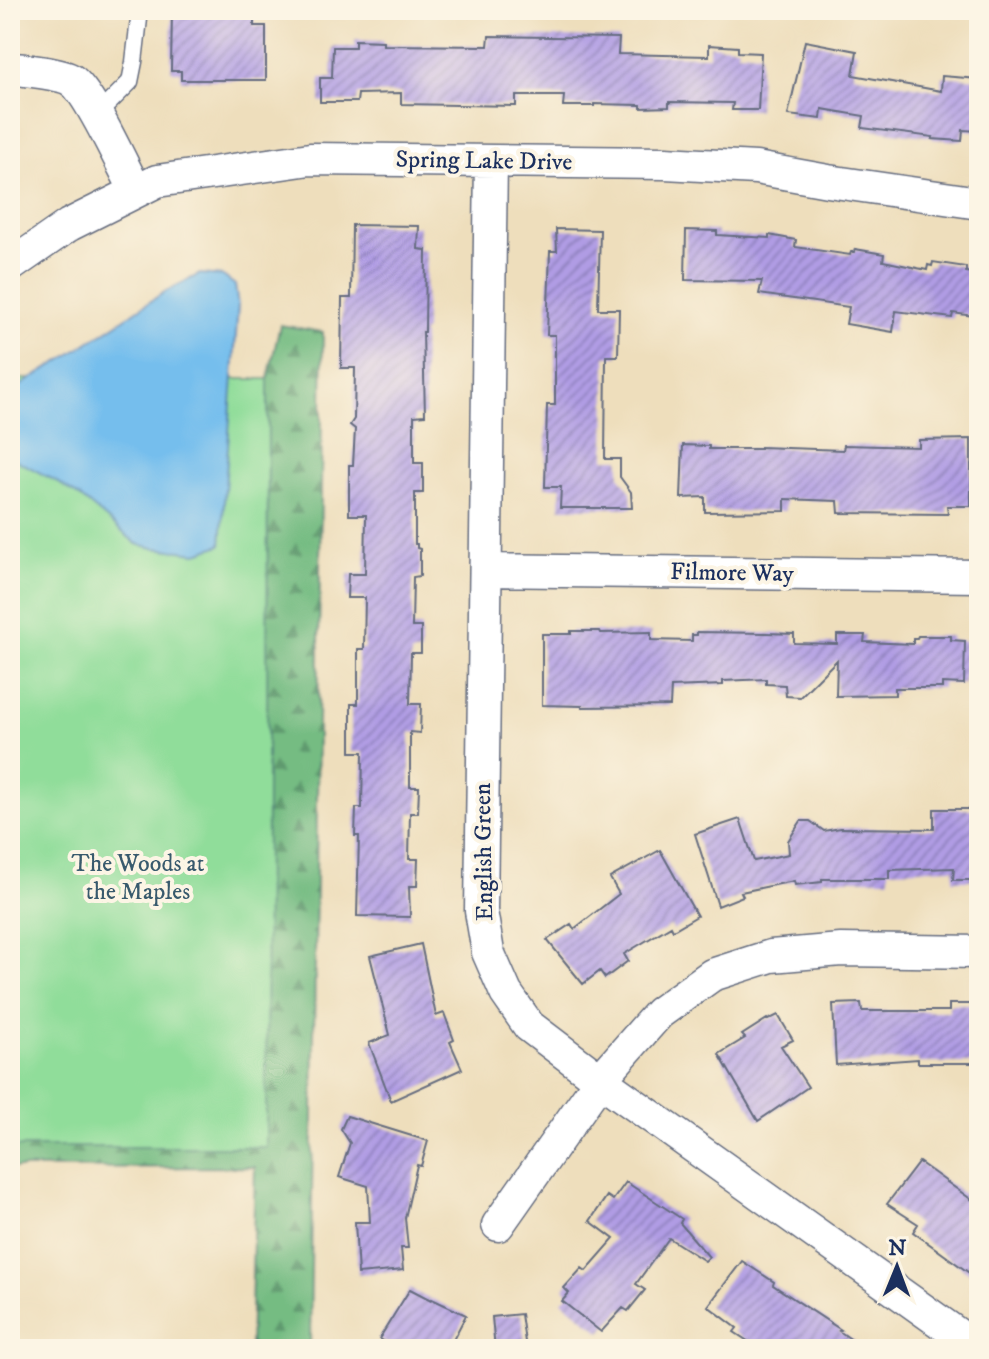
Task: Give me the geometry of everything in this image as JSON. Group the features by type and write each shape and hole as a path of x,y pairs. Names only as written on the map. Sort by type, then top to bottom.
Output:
{"street":[{"path":"10,69 25,69 71,80 89,100 136,191"},
{"name":"Spring Lake Drive","path":"10,266 69,225 157,181 310,159 665,163 756,168 979,203"},
{"name":"English Green","path":"491,161 481,911 488,952 506,993 529,1026 978,1349"},
{"name":"Filmore Way","path":"486,570 979,576"},
{"path":"498,1225 600,1080 659,1013 712,975 771,956 841,950 979,952"}],"lane":[{"path":"97,115 130,82 140,10"}],"green space":[{"name":"The Woods at the Maples","path":"280,325 323,332 310,1349 250,1349 255,1167 10,1168 10,524 267,608 268,379"},
{"name":"The Woods at the Maples","path":"10,379 268,379 266,1147 10,1147"}],"water":[{"path":"200,274 223,276 235,285 238,306 221,545 197,553 137,544 80,497 10,457 10,392 166,291"}],"building":[{"path":"172,10 254,10 254,26 266,26 266,80 181,80 181,71 171,71"},
{"path":"489,36 619,38 618,54 709,56 709,45 738,47 738,52 761,53 758,110 732,110 733,103 669,102 669,107 641,108 641,105 563,106 564,96 516,96 516,106 401,104 401,93 358,94 357,102 320,102 320,78 332,78 333,47 355,47 355,40 383,41 383,45 488,46"},
{"path":"805,41 857,51 853,75 941,91 942,76 979,79 979,131 963,130 962,141 932,139 862,128 864,116 822,109 821,119 788,115"},
{"path":"352,225 419,226 418,249 426,250 423,332 425,415 414,416 414,463 423,463 423,493 415,493 415,544 420,549 420,576 413,577 412,627 421,627 421,653 411,653 410,704 421,704 420,733 410,732 410,787 419,787 418,813 410,813 409,859 418,859 417,886 409,886 410,917 357,916 359,836 355,836 356,808 362,808 363,752 351,752 351,704 358,704 358,649 364,649 365,598 347,598 348,574 365,574 366,515 349,515 349,465 353,465 355,429 350,425 354,419 355,368 341,368 342,298 351,298"},
{"path":"556,229 600,230 598,309 619,309 618,356 606,356 605,459 620,459 620,477 631,492 632,508 560,508 561,487 545,487 547,405 555,405 555,335 547,335 550,251 557,251"},
{"path":"686,230 717,231 717,235 769,238 769,235 796,240 795,247 850,255 855,249 884,254 883,261 927,270 933,262 966,267 966,272 979,275 974,316 953,313 952,318 896,311 893,332 846,324 849,307 759,294 762,281 685,280"},
{"path":"971,439 971,506 947,506 948,514 839,513 838,501 785,499 785,511 705,512 705,497 681,498 683,445 709,446 709,449 843,450 844,445 919,447 919,440"},
{"path":"571,631 651,632 651,640 692,641 692,635 697,635 697,632 794,634 794,643 837,644 837,635 865,635 864,642 913,644 913,638 918,636 951,636 951,640 965,641 964,684 942,683 942,688 895,688 895,695 836,696 837,660 800,697 786,696 785,685 766,684 766,679 671,687 670,706 542,705 542,634 571,634"},
{"path":"934,809 979,809 979,880 953,880 954,868 889,870 889,879 822,879 822,882 795,885 794,881 741,892 743,896 718,906 695,834 740,819 754,861 789,854 788,841 801,821 810,821 824,831 840,828 934,829"},
{"path":"660,850 697,916 673,930 671,926 624,954 628,961 605,978 600,971 583,984 547,940 571,924 574,929 619,894 610,878"},
{"path":"421,944 436,1016 444,1013 454,1040 450,1042 462,1069 391,1101 369,1043 390,1035 370,956"},
{"path":"861,1003 862,1011 949,1011 949,1004 977,1004 975,1063 918,1063 918,1059 836,1065 833,1004"},
{"path":"778,1015 793,1040 781,1046 808,1087 758,1121 719,1054 745,1038 742,1035"},
{"path":"347,1116 428,1141 421,1166 417,1165 405,1218 408,1248 401,1248 403,1270 358,1274 355,1222 370,1222 368,1186 339,1177 350,1143 341,1129"},
{"path":"919,1162 979,1205 979,1280 913,1232 918,1224 887,1204"},
{"path":"626,1182 682,1219 680,1223 709,1257 705,1261 669,1238 636,1284 645,1290 628,1311 623,1308 601,1332 562,1301 569,1293 564,1288 582,1268 586,1271 614,1239 590,1221 607,1196 613,1200"},
{"path":"742,1261 865,1349 760,1349 734,1332 737,1328 708,1306"},
{"path":"410,1289 466,1315 451,1344 441,1339 434,1349 396,1349 379,1339"},
{"path":"521,1314 526,1349 495,1349 492,1317"}]}
